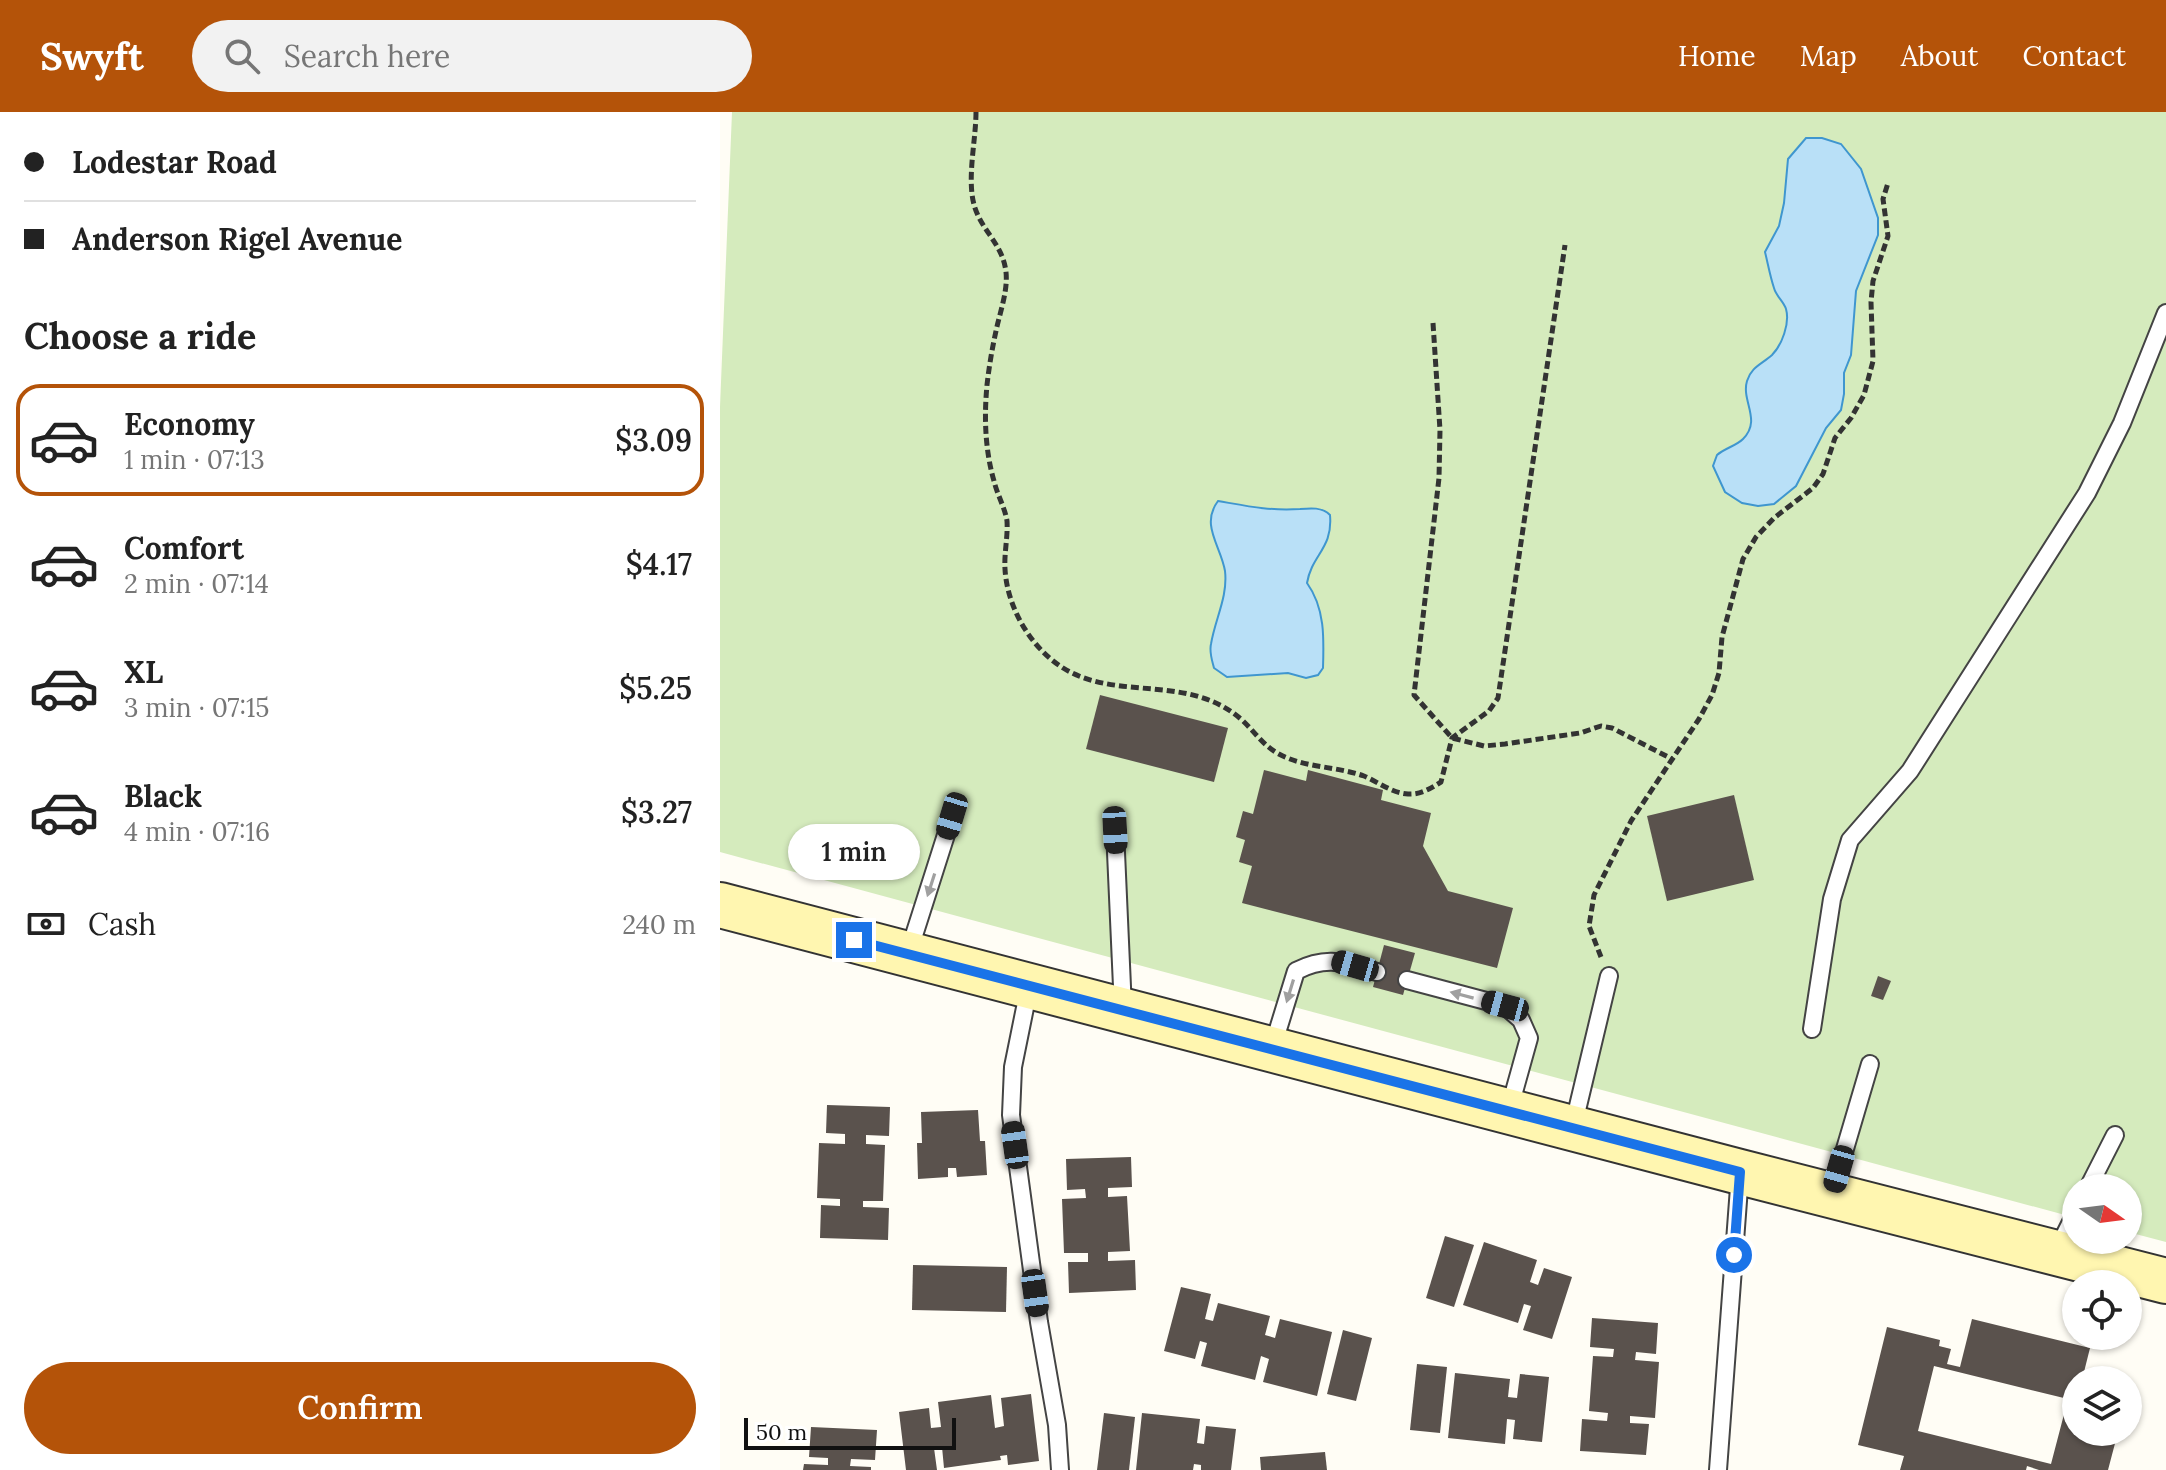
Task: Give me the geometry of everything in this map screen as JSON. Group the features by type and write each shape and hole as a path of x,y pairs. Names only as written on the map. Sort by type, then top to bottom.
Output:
{"street":[{"path":"720,905 2166,1281"}],"lane":[{"path":"1812,1029 1832,899 1850,840 1910,771 2087,493 2122,423 2166,313"},
{"path":"908,954 952,816"},
{"path":"1115,830 1123,1010"},
{"path":"1272,1050 1296,971 1313,962 1334,960 1377,972"},
{"path":"1572,1128 1609,976"},
{"path":"1407,980 1505,1006 1521,1020 1529,1038 1509,1112"},
{"path":"1030,986 1013,1067 1011,1115 1039,1322 1057,1425 1060,1470"},
{"path":"1832,1194 1870,1064"},
{"path":"2095,1174 2115,1135"},
{"path":"1718,1470 1740,1172"},
{"path":"2056,1252 2062,1240"}],"path":[{"path":"976,112 972,193 975,209 984,227 1002,251 1006,276 987,383 986,433 993,478 1007,520 1005,553 1008,593 1017,616 1042,651 1061,667 1081,677 1136,687 1171,689 1205,697 1222,705 1274,751 1290,759 1362,776 1391,790 1409,794 1426,791 1441,782 1452,738 1489,711 1498,698 1565,245"},
{"path":"1609,976 1589,926 1594,895 1631,821 1699,719 1719,673 1722,637 1743,559 1756,537 1774,518 1804,496 1818,481 1835,438 1864,395 1873,361 1873,281 1888,236 1883,199 1888,183"},
{"path":"1433,323 1440,430 1439,478 1414,695 1452,738 1484,746 1580,733 1601,726 1612,728 1672,759"}],"green space":[{"path":"732,112 2166,112 2166,1242 2142,1236 2142,1174 2062,1174 2062,1214 720,852 720,407"}],"water":[{"path":"1806,138 1822,138 1841,144 1861,169 1878,218 1878,235 1856,291 1851,355 1844,373 1841,410 1826,428 1796,486 1774,504 1758,506 1742,503 1725,492 1713,466 1717,455 1740,441 1748,432 1751,418 1747,381 1754,369 1776,351 1784,334 1786,309 1775,291 1765,252 1779,226 1788,159"},
{"path":"1218,501 1268,509 1316,509 1330,515 1328,536 1307,583 1317,603 1322,624 1323,668 1318,675 1306,678 1288,673 1227,677 1214,668 1210,647 1225,581 1223,562 1211,527 1213,510"}],"building":[{"path":"1100,695 1228,728 1214,782 1086,749"},
{"path":"1264,770 1306,781 1308,770 1383,790 1381,800 1431,813 1423,846 1448,891 1513,908 1497,968 1242,903 1252,866 1239,862 1245,840 1236,837 1243,811 1253,814"},
{"path":"1734,795 1754,880 1667,901 1647,816"},
{"path":"1384,945 1415,953 1403,995 1373,987"},
{"path":"1878,976 1891,981 1883,1000 1871,996"},
{"path":"827,1105 890,1107 889,1136 866,1135 866,1144 885,1145 883,1201 863,1201 863,1207 889,1208 888,1240 820,1238 821,1205 840,1206 840,1199 817,1198 819,1143 845,1144 845,1134 826,1133"},
{"path":"978,1110 980,1141 985,1141 987,1175 957,1177 956,1168 948,1168 948,1177 918,1179 917,1143 922,1143 921,1112"},
{"path":"1131,1157 1132,1187 1108,1188 1108,1197 1127,1196 1130,1251 1108,1252 1108,1261 1135,1260 1136,1290 1069,1293 1068,1262 1088,1262 1088,1253 1064,1253 1062,1199 1086,1198 1085,1189 1067,1190 1066,1159"},
{"path":"1445,1236 1474,1245 1454,1307 1426,1298"},
{"path":"1484,1242 1537,1260 1530,1282 1538,1285 1544,1268 1572,1277 1552,1339 1523,1330 1531,1306 1524,1304 1518,1323 1463,1305"},
{"path":"913,1265 1007,1267 1006,1312 912,1310"},
{"path":"1181,1287 1211,1294 1205,1319 1213,1321 1218,1303 1270,1316 1265,1335 1275,1338 1280,1319 1332,1332 1317,1396 1263,1382 1269,1359 1261,1356 1255,1380 1201,1366 1207,1343 1200,1341 1195,1359 1164,1351"},
{"path":"1592,1318 1658,1323 1656,1354 1636,1352 1635,1360 1659,1362 1655,1418 1630,1416 1630,1423 1649,1424 1646,1455 1580,1451 1582,1419 1607,1421 1608,1413 1589,1411 1593,1356 1613,1357 1614,1349 1590,1347"},
{"path":"1972,1319 2062,1341 2062,1350 2090,1350 2086,1366 2062,1366 2062,1398 1934,1366 1918,1431 2051,1464 2062,1422 2062,1446 2114,1446 2108,1470 2039,1470 2027,1466 2026,1470 1900,1470 1904,1456 1858,1445 1887,1327 1940,1340 1939,1346 1951,1349 1947,1364 1960,1367"},
{"path":"1343,1330 1372,1338 1356,1401 1327,1394"},
{"path":"1417,1364 1447,1367 1440,1433 1410,1430"},
{"path":"1455,1373 1510,1379 1508,1397 1517,1398 1520,1374 1549,1377 1542,1442 1513,1439 1515,1420 1507,1419 1505,1444 1448,1438"},
{"path":"1031,1394 1039,1461 1008,1465 1007,1455 1000,1456 1001,1460 944,1468 942,1447 934,1448 937,1470 906,1470 899,1412 929,1408 931,1428 941,1427 938,1402 991,1395 995,1428 1004,1426 1001,1398"},
{"path":"1104,1413 1135,1417 1129,1470 1097,1470"},
{"path":"1142,1413 1200,1419 1197,1443 1204,1444 1206,1426 1236,1429 1231,1470 1201,1470 1201,1465 1194,1464 1193,1470 1136,1470"},
{"path":"811,1427 877,1430 875,1460 851,1459 850,1466 871,1467 871,1470 803,1470 804,1464 828,1465 828,1458 809,1457"},
{"path":"1325,1452 1327,1470 1261,1470 1260,1457"}],"route":[{"path":"854,940 1740,1172 1734,1255"}]}
